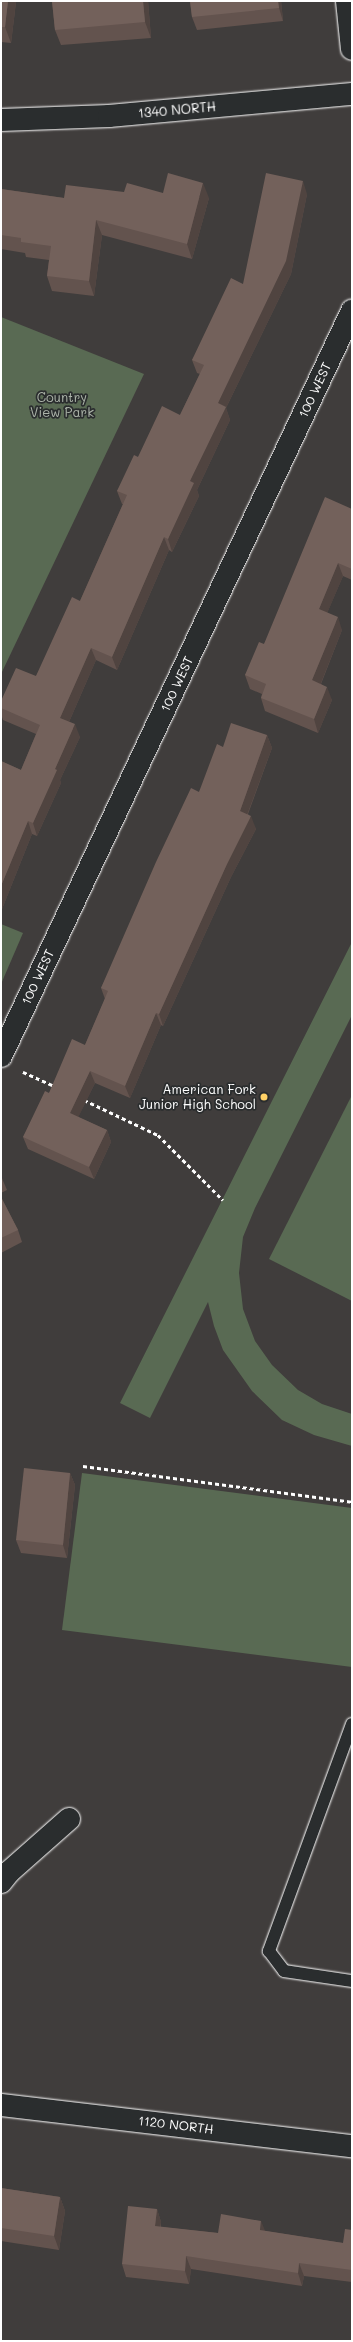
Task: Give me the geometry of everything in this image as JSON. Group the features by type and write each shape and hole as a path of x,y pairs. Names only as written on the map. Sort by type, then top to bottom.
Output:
{"street":[{"path":"347,1 352,49"},
{"name":"1340 NORTH","path":"1,120 109,116 352,94"},
{"name":"100 WEST","path":"1,1056 352,311"},
{"path":"1,1882 8,1872 69,1819"},
{"name":"1120 NORTH","path":"1,2105 352,2146"}],"lane":[{"path":"352,1724 269,1951 284,1971 352,1981"}],"path":[{"path":"23,1072 59,1089"},
{"path":"80,1098 158,1134 223,1200"},
{"path":"83,1466 352,1502"}],"green space":[{"name":"Country View Park","path":"1,317 144,374 1,674"},
{"path":"1,924 23,933 1,984"},
{"path":"352,942 352,1015 255,1208 243,1237 239,1273 243,1309 255,1341 272,1365 298,1390 322,1404 352,1414 352,1446 314,1435 282,1420 252,1391 223,1350 214,1326 208,1302 150,1418 120,1403"},
{"path":"352,1095 352,1301 269,1259"},
{"path":"82,1473 352,1508 352,1667 62,1630"}],"building":[{"path":"1,1 8,1 5,27 1,27"},
{"path":"52,1 143,1 145,22 55,30"},
{"path":"190,1 278,1 279,8 192,17"},
{"path":"168,173 203,183 187,244 96,220 89,281 47,276 51,246 21,242 21,238 1,235 1,189 64,198 66,185 124,192 127,183 163,193"},
{"path":"266,173 303,181 286,261 218,403 226,407 190,481 194,483 168,539 164,537 112,657 91,648 60,718 75,724 55,769 57,770 33,823 28,821 1,886 1,761 21,770 40,725 1,708 1,701 16,668 36,676 72,597 80,601 127,495 117,491 134,455 138,457 162,406 180,415 204,365 192,360 231,278 243,284"},
{"path":"325,497 352,509 352,569 338,563 319,609 338,617 312,680 327,687 314,719 261,698 266,684 245,675 259,642 264,644"},
{"path":"231,723 267,735 240,811 251,816 227,864 159,1014 156,1013 125,1086 90,1071 70,1113 107,1130 89,1167 23,1137 45,1091 49,1093 72,1039 85,1045 108,991 101,988 156,862 191,788 199,792 217,744 223,747"},
{"path":"1,1197 18,1230 1,1238"},
{"path":"24,1468 70,1473 63,1545 16,1540"},
{"path":"1,2188 60,2197 54,2236 1,2228"},
{"path":"128,2206 157,2209 155,2226 218,2233 221,2214 261,2221 260,2230 343,2243 345,2229 352,2230 352,2270 299,2263 298,2273 186,2256 185,2271 122,2264"}],"place":[{"name":"American Fork Junior High School","path":"264,1097"}]}
